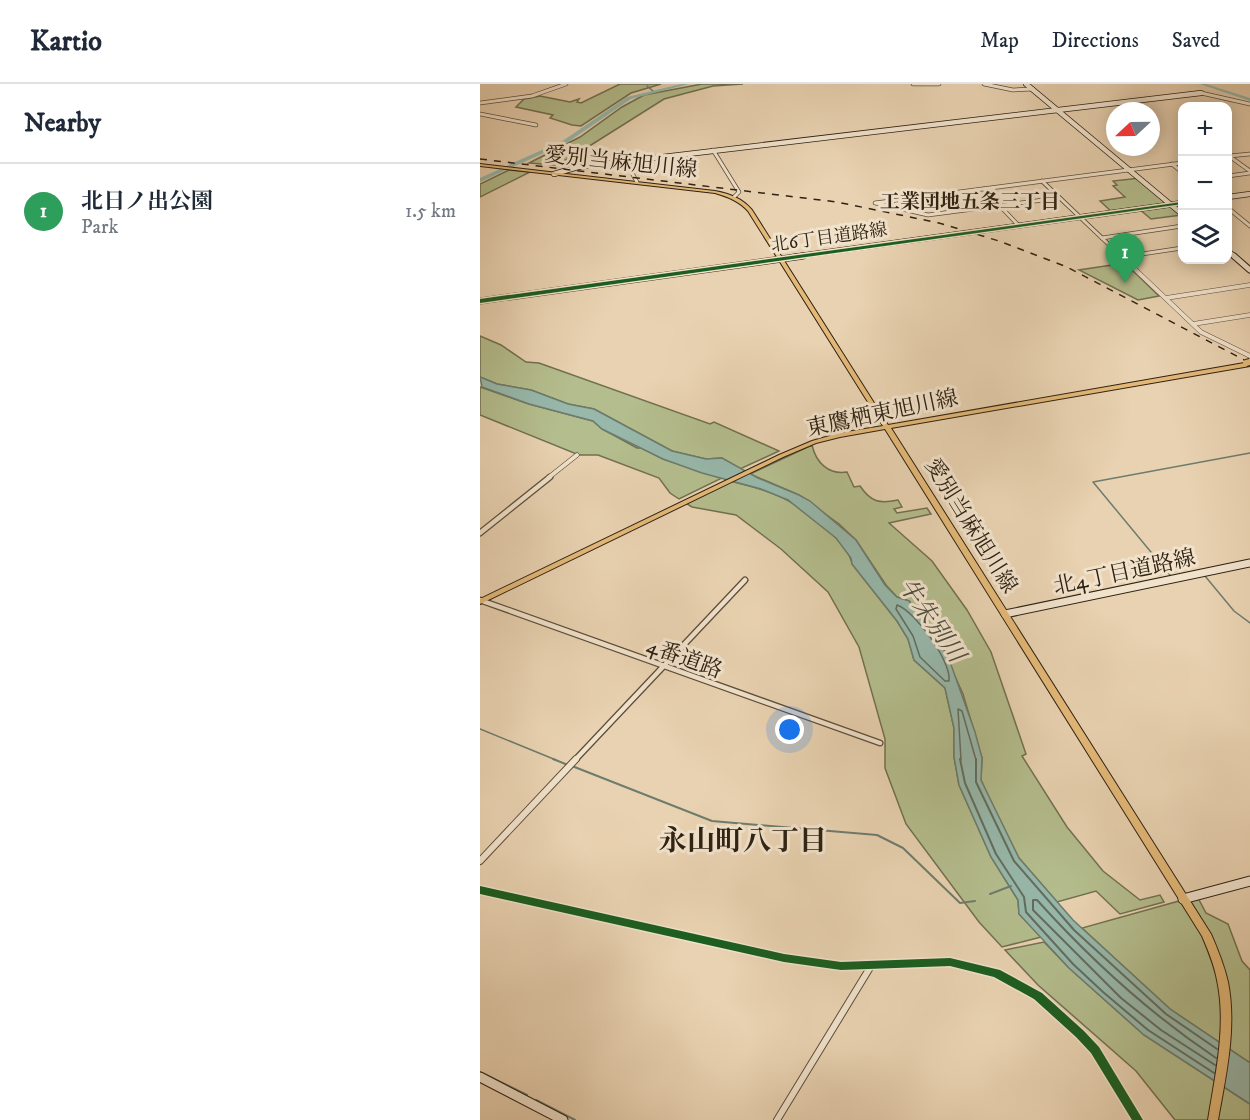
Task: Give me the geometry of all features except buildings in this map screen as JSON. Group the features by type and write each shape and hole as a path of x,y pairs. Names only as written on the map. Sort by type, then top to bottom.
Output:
{"main road":[{"name":"愛別当麻旭川線","path":"480,165 715,192 734,197 750,210 1206,934 1219,962 1224,981 1227,1029 1213,1120"},
{"name":"東鷹栖東旭川線","path":"480,600 772,458 826,438 1249,363"}],"street":[{"path":"480,103 532,96 566,84"},
{"path":"913,84 939,84"},
{"path":"984,84 1013,90 1033,89"},
{"path":"1026,84 1178,210"},
{"path":"554,174 578,166 1201,93 1250,104"},
{"path":"480,114 536,125"},
{"path":"713,150 739,192 734,197"},
{"path":"1232,156 1250,154"},
{"path":"1232,160 1250,172"},
{"path":"1059,198 928,215 875,203 1178,163"},
{"path":"1172,164 1178,169"},
{"path":"632,172 637,182"},
{"path":"1232,175 1250,172"},
{"path":"1042,181 1201,332 1250,356"},
{"path":"983,189 1019,226"},
{"path":"1232,196 1250,194"},
{"name":"北6丁目道路線","path":"480,301 1178,204"},
{"path":"1230,210 1250,226"},
{"path":"1102,238 1178,227"},
{"path":"1122,257 1178,249"},
{"path":"1232,255 1250,270"},
{"path":"1166,298 1250,285"},
{"path":"1193,324 1250,315"},
{"path":"480,533 577,455"},
{"name":"北4丁目道路線","path":"1005,615 1250,563"},
{"path":"480,861 745,580"},
{"name":"4番道路","path":"480,600 880,743"},
{"path":"1183,899 1250,881"},
{"path":"480,890 784,958 841,966 964,964 996,974 1038,996 1095,1050 1138,1120"},
{"path":"777,1120 872,966"},
{"path":"480,1077 563,1120"}],"green space":[{"path":"620,84 661,84 631,93 581,126 550,118 553,115 516,107 524,99 540,96 570,102 579,99 577,102 581,103"},
{"path":"702,84 743,84 713,86 664,99 572,157 555,165 529,163 580,137 622,107 644,95"},
{"path":"509,170 530,172 480,197 480,184"},
{"path":"1140,178 1178,211 1178,216 1151,219 1139,209 1113,213 1100,201 1125,197 1113,186 1117,185 1113,181"},
{"path":"1125,263 1159,296 1138,300 1079,270"},
{"path":"480,336 501,345 526,362 539,363 710,424 714,422 779,451 740,469 722,458 706,459 672,451 594,409 568,404 531,390 497,384 480,377"},
{"path":"480,387 529,404 593,421 602,429 637,448 722,478 679,499 670,493 659,478 598,455 579,455 480,415"},
{"path":"812,445 824,466 834,472 847,472 854,487 860,486 872,499 881,502 898,500 902,507 894,509 897,513 927,508 931,514 889,523 932,561 967,610 991,652 1026,754 1022,756 1067,827 1103,871 1140,900 1160,895 1164,902 1120,914 1096,891 1057,902 1019,858 981,780 982,758 963,694 938,639 909,601 897,597 886,585 856,540 839,524 799,495 750,474"},
{"path":"730,481 780,497 805,511 826,528 843,547 852,564 897,621 908,639 914,660 945,688 954,728 954,757 959,785 991,857 1018,900 1019,914 1041,937 1002,947 979,922 906,824 885,768 885,739 859,647 828,592 781,549 736,515 692,507 684,502"},
{"path":"1197,896 1206,913 1228,924 1242,961 1250,970 1250,1063 1170,1009 1082,928"},
{"path":"1044,942 1069,968 1144,1035 1250,1104 1250,1120 1175,1120 1136,1071 1038,985 1005,950"}],"water":[{"name":"牛朱別川","path":"480,377 497,384 531,390 568,404 594,409 672,451 706,459 722,458 758,478 810,501 856,540 885,585 897,597 909,601 938,639 949,659 982,758 981,780 1019,858 1073,920 1170,1009 1250,1063 1250,1104 1144,1035 1069,968 1019,914 1018,900 991,857 959,785 954,757 954,728 945,688 914,660 908,639 897,621 852,564 851,558 836,538 788,500 761,489 702,473 663,459 602,429 593,421 529,404 482,387"}],"waterway":[{"path":"480,180 566,141 629,98 687,84"},
{"path":"1202,84 1250,100"},
{"path":"647,86 653,91"},
{"path":"1170,575 1093,482 1250,453"},
{"path":"1205,576 1234,611 1250,623"},
{"path":"480,729 556,760"},
{"path":"553,759 568,765"},
{"path":"572,766 712,821 877,835 903,848 960,903 975,901"},
{"path":"990,894 1011,886"},
{"path":"480,1072 527,1095"},
{"path":"536,1100 575,1120"}],"railway":[{"path":"480,159 837,202 939,223 999,241 1067,267 1250,363"}],"cycle path":[{"path":"480,301 1178,204"},
{"path":"480,890 784,958 841,966 950,962 996,973 1038,996 1080,1034 1095,1050 1138,1120"}],"place":[{"name":"北日ノ出公園","path":"1125,283"}],"district":[{"name":"工業団地五条三丁目","path":"970,201"},
{"name":"永山町八丁目","path":"743,840"}]}
